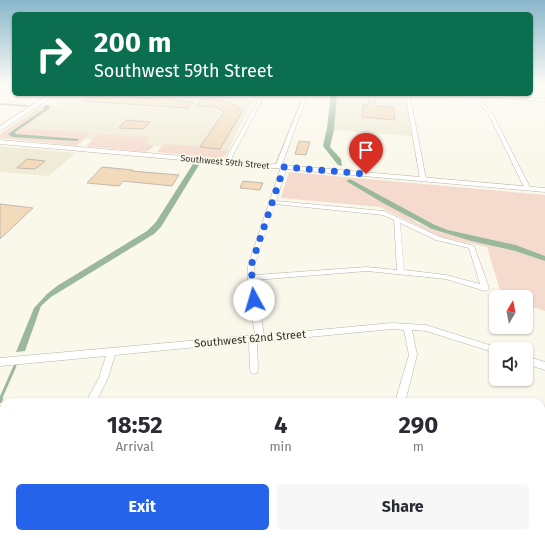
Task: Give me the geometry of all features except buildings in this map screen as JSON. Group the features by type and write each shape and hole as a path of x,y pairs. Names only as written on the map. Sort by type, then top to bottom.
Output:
{"main road":[{"path":"0,129 31,109"},
{"name":"Southwest 59th Street","path":"0,142 545,190"}],"street":[{"path":"227,162 255,109"},
{"path":"254,370 256,339 251,266 300,109"},
{"path":"410,109 423,179"},
{"path":"486,109 490,113 528,189"},
{"path":"252,278 366,269 446,277 485,288 472,247 438,239 384,213 272,202"},
{"path":"397,219 401,272"},
{"path":"401,398 413,355 406,326"},
{"name":"Southwest 62nd Street","path":"0,362 406,326 437,331 489,348"},
{"path":"93,398 102,384 109,367 111,351"},
{"path":"533,362 545,366"}],"shaded area":[{"path":"37,109 50,109 24,128 91,133 77,146 0,138 0,134"},
{"path":"44,109 48,109 15,132 16,134 79,139 77,141 12,137 8,134"},
{"path":"51,109 249,109 227,153 15,132"},
{"path":"329,109 336,109 334,130 330,147 341,159 342,166 338,165 323,146"},
{"path":"336,109 408,109 412,136 334,130"},
{"path":"99,134 148,137 149,139 145,144 155,145 148,151 144,152 86,146"},
{"path":"165,144 229,150 224,156 215,158 158,152 158,150"},
{"path":"0,146 75,153 49,176 0,172"},
{"path":"193,164 199,165 161,227 154,234 51,297 41,306 25,351 16,352 34,308 47,294 57,286 147,231 156,222"},
{"path":"289,172 545,195 545,256 516,245 448,230 435,225 350,179 418,223 432,229 471,241 515,251 545,261 545,311 533,307 533,290 500,290 487,247 441,237 380,207 281,198"},
{"path":"350,179 435,225 448,230 516,245 545,256 545,261 515,251 471,241 432,229 346,181"}],"waterway":[{"path":"1,398 15,366"}],"route":[{"path":"254,300 251,266 284,167 366,174"}]}
